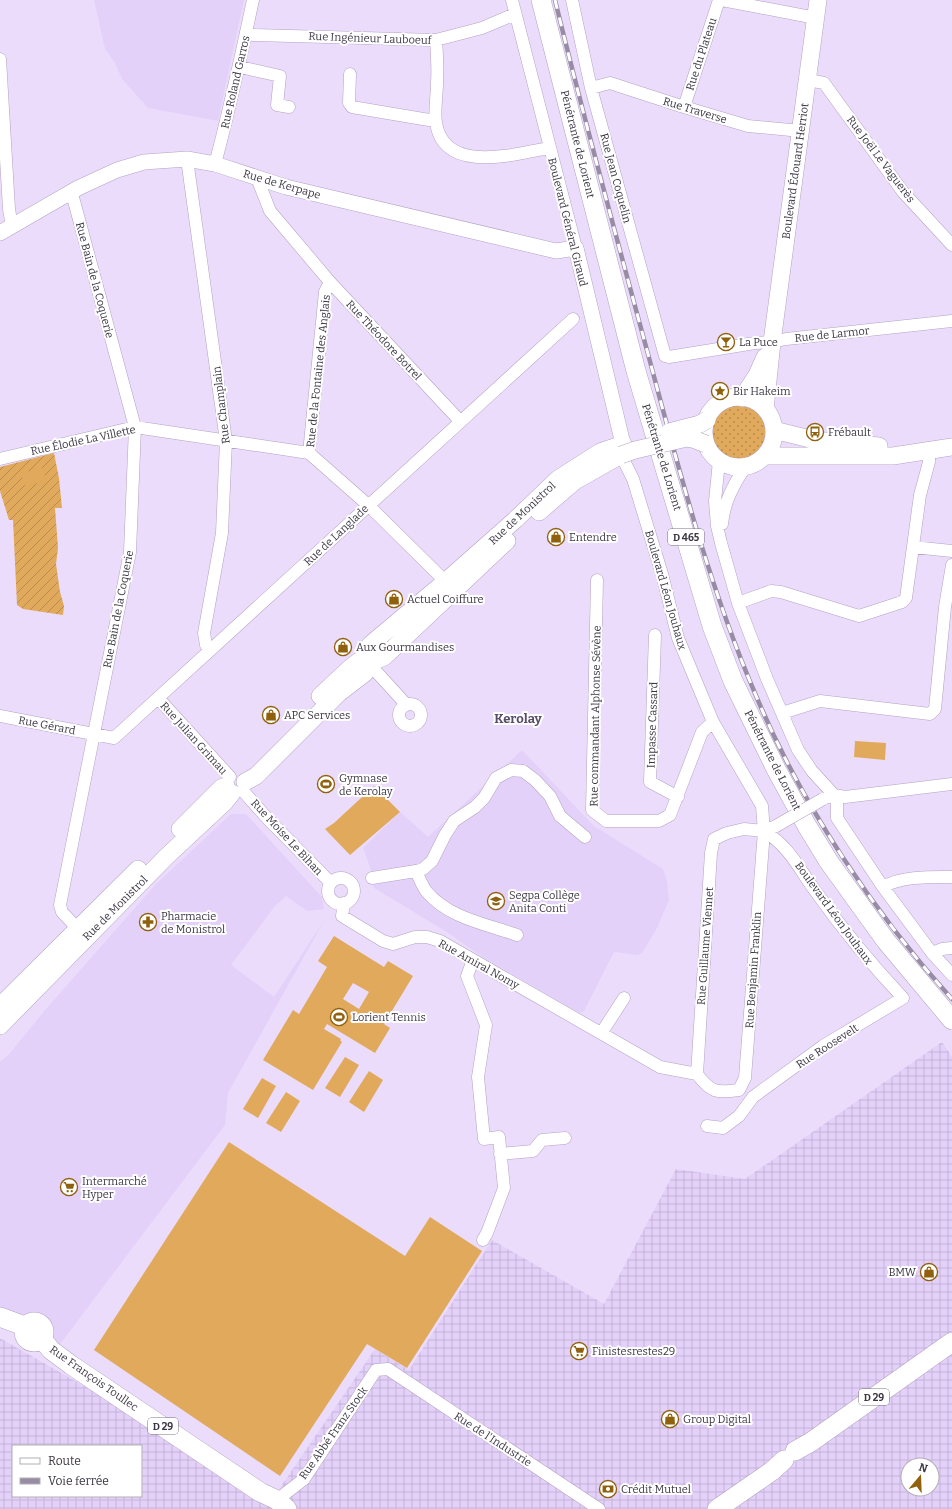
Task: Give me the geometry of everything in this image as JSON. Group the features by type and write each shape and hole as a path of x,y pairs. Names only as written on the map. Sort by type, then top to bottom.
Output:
{"main road":[{"name":"Pénétrante de Lorient","path":"541,0 636,371 712,626 733,681 776,769 807,826 829,862 886,941 952,1020"},
{"name":"Boulevard Édouard Herriot","path":"765,409 772,342 818,0"},
{"name":"Boulevard Édouard Herriot","path":"742,398 757,375 772,342"},
{"path":"742,398 755,401 765,409 771,417 774,430 772,444 765,456 752,465 745,467 731,466 719,461 709,450 704,436 707,420 712,410 720,403 731,399 742,398"},
{"name":"Rue de Monistrol","path":"622,450 707,420"},
{"path":"774,430 814,440 929,450"},
{"name":"Rue de Monistrol","path":"0,1026 167,856 225,802 242,772 350,668 384,657 515,520 558,479 600,452 636,450 686,438 694,439 706,444"},
{"path":"765,456 893,456 952,447"},
{"name":"Rue de Monistrol","path":"0,1006 77,928 216,793 236,784"},
{"name":"Rue François Toullec","path":"0,1317 31,1333 71,1365 260,1492 282,1504"},
{"path":"0,1327 10,1332 31,1333"},
{"name":"D 29","path":"717,1509 772,1470 789,1455 810,1442 952,1342"}],"street":[{"name":"Rue Roland Garros","path":"216,164 240,67 253,0"},
{"name":"Boulevard Général Giraud","path":"512,0 576,248 622,450"},
{"name":"Rue Jean Coquelin","path":"572,0 591,88 665,356"},
{"name":"Rue du Plateau","path":"684,107 719,0"},
{"path":"722,0 816,18"},
{"name":"Rue Ingénieur Lauboeuf","path":"246,32 253,35 436,40 482,28 516,14"},
{"path":"436,40 438,81 435,121 438,134 445,144 459,153 484,158 549,148"},
{"path":"0,59 9,209 14,226"},
{"path":"240,67 280,76 277,104 289,107"},
{"path":"350,74 349,103 352,107 435,121"},
{"name":"Rue Joël Le Vaguerès","path":"808,80 824,83 903,192 951,241"},
{"name":"Rue Traverse","path":"591,88 610,83 748,126 801,131"},
{"name":"Rue de Kerpape","path":"0,233 71,193 117,170 144,162 187,159 216,164 286,187 556,251 576,248"},
{"name":"Rue Champlain","path":"187,159 226,441 222,533 204,633 206,645 210,650"},
{"name":"Rue Théodore Botrel","path":"259,178 259,183 270,211 330,282 460,421"},
{"name":"Rue Bain de la Coquerie","path":"71,193 135,427 130,552 60,905 62,912 77,928"},
{"name":"Rue de la Fontaine des Anglais","path":"330,282 325,292 310,453 368,506 451,586"},
{"name":"Rue de Langlade","path":"94,734 114,738 159,699 210,650 573,319"},
{"name":"Rue de Larmor","path":"665,356 669,357 786,339 952,321"},
{"name":"Rue Élodie La Villette","path":"0,459 135,427 310,453"},
{"name":"Boulevard Léon Jouhaux","path":"622,450 634,479 662,574 678,638 713,722 762,806 764,830 775,838 792,856 816,892 868,961 903,998"},
{"path":"738,604 771,591 781,592 859,616 902,602 906,598 920,495 930,462 929,450"},
{"path":"719,461 715,507 721,543 738,604 798,750 828,797 837,803 838,818 883,887 932,953 952,974"},
{"path":"721,543 726,500 745,467"},
{"path":"913,547 952,551"},
{"path":"782,713 820,701 930,714 935,708 945,607 952,565"},
{"name":"Rue commandant Alphonse Sévène","path":"597,580 592,810 606,821 659,822 670,815 702,732 713,722"},
{"name":"Impasse Cassard","path":"655,635 650,782 678,797"},
{"path":"367,663 403,701 405,706"},
{"name":"Rue Julian Grimau","path":"159,699 236,784"},
{"name":"Rue Gérard","path":"0,716 94,734"},
{"path":"372,878 416,871 424,868 432,861 454,821 475,807 484,798 496,778 511,770 523,771 535,780 550,796 560,816 585,837"},
{"name":"Rue Moise Le Bihan","path":"236,784 331,883"},
{"path":"764,830 776,826 828,797 845,797 952,784"},
{"name":"Rue Guillaume Viennet","path":"697,1074 711,853 714,839 727,833 744,829 764,830"},
{"name":"Rue Benjamin Franklin","path":"739,1090 745,1078 764,830"},
{"path":"416,871 425,890 438,904 456,915 517,935"},
{"path":"883,887 897,881 928,877 952,877"},
{"path":"344,878 352,884 354,894 352,898 344,904 338,904 330,898 328,890 334,879 344,878"},
{"name":"Rue Amiral Nomy","path":"344,904 342,916 383,941 393,944 415,938 427,937 440,941 602,1032 660,1067 697,1074"},
{"path":"932,953 942,949 952,948"},
{"path":"473,960 467,976 486,1025 478,1077 484,1139 499,1137 504,1188 488,1233 483,1240"},
{"path":"602,1032 624,998"},
{"name":"Rue Roosevelt","path":"707,1126 723,1128 739,1116 753,1097 823,1046 903,998"},
{"path":"697,1074 706,1086 721,1092 739,1090 753,1097"},
{"path":"500,1154 533,1151 542,1140 565,1138"},
{"name":"Rue Abbé Franz Stock","path":"282,1504 304,1479 376,1370 388,1369"},
{"name":"Rue de l'Industrie","path":"388,1369 599,1509"}],"shaded area":[{"path":"94,0 244,0 218,121 148,108 122,79 115,63 105,49"},
{"path":"734,403 746,403 761,411 769,426 769,438 761,453 746,461 734,461 719,453 711,438 711,426 719,411"},
{"path":"54,453 59,478 62,508 55,508 58,548 56,564 60,592 64,606 63,615 23,609 17,605 13,520 9,520 0,491 0,467"},
{"path":"42,468 47,481 25,486 21,473"},
{"path":"855,741 886,743 885,760 854,757"},
{"path":"522,750 594,826 663,869 667,881 669,900 657,928 642,953 638,955 614,952 584,1011 579,1013 481,956 447,932 374,888 371,870 363,848 400,812 428,837"},
{"path":"374,786 400,812 350,855 325,829 334,823"},
{"path":"231,814 246,814 322,897 324,909 307,911 286,896 275,906 231,965 274,997 325,919 228,1093 225,1125 58,1347 0,1308 0,1062 10,1053 45,1010 156,884"},
{"name":"Lorient Tennis","path":"334,936 384,967 388,961 413,976 384,1024 390,1028 375,1053 327,1024 324,1029 341,1039 340,1040 342,1042 313,1090 263,1060 293,1010 299,1014 327,967 318,961","holes":["353,983 369,992 359,1009 343,999"]},
{"path":"942,1042 952,1057 952,1509 0,1509 0,1338 275,1495 375,1349 409,1370 492,1240 604,1304 676,1169 745,1179"},
{"path":"345,1057 359,1065 340,1097 325,1088"},
{"path":"369,1071 383,1080 364,1112 349,1102"},
{"path":"262,1078 276,1086 258,1118 243,1109"},
{"path":"286,1092 300,1101 281,1132 266,1123"},
{"path":"229,1142 405,1256 430,1217 482,1251 407,1368 367,1344 280,1476 94,1350"}],"railway":[{"path":"555,0 600,177 683,485 724,614 740,656 775,738 795,778 818,818 842,856 895,931 952,999"}],"place":[{"name":"La Puce","path":"726,342"},
{"name":"Bir Hakeim","path":"720,391"},
{"name":"Frébault","path":"815,432"},
{"name":"Entendre","path":"556,537"},
{"name":"Actuel Coiffure","path":"394,599"},
{"name":"Aux Gourmandises","path":"343,647"},
{"name":"APC Services","path":"271,715"},
{"name":"Gymnase de Kerolay","path":"326,784"},
{"name":"Segpa Collège Anita Conti","path":"496,901"},
{"name":"Pharmacie de Monistrol","path":"148,922"},
{"name":"Lorient Tennis","path":"339,1017"},
{"name":"Intermarché Hyper","path":"69,1187"},
{"name":"BMW","path":"929,1272"},
{"name":"Finistesrestes29","path":"579,1351"},
{"name":"Group Digital","path":"670,1419"},
{"name":"Crédit Mutuel","path":"608,1489"}],"district":[{"name":"Kerolay","path":"518,718"}]}
